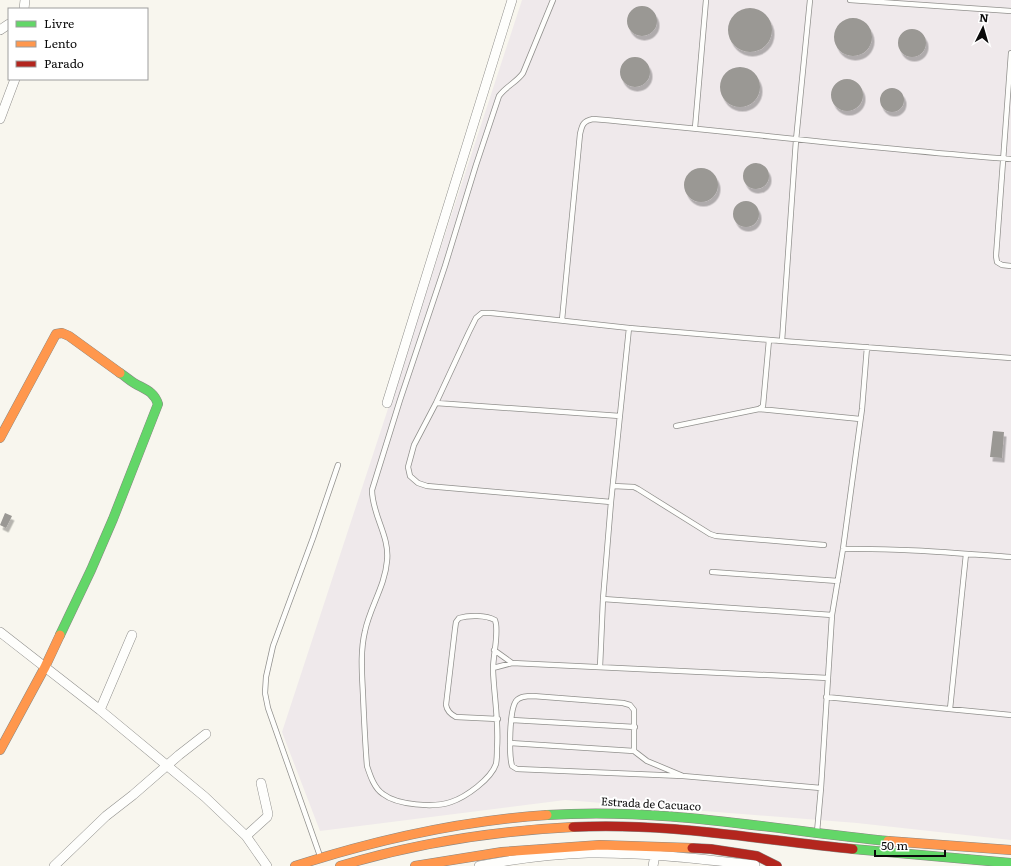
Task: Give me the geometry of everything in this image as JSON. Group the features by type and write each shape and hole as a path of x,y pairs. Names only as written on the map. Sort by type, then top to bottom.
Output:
{"main road":[{"path":"0,438 56,334 62,333 69,336 134,383 151,392 156,398 158,404 110,526 45,667 0,750"},
{"name":"Estrada de Cacuaco","path":"295,866 411,834 457,825 503,819 567,814 629,813 692,817 817,833 1011,850"},
{"path":"340,866 406,848 450,840 542,829 588,826 633,826 678,829 860,850 1011,863"},
{"path":"415,866 502,852 600,845 710,849 757,856 777,866"}],"street":[{"path":"387,403 512,0"},
{"path":"0,119 14,80"},
{"path":"0,632 100,710 206,797 246,836 267,866"},
{"path":"100,710 132,635"},
{"path":"54,866 106,816 206,734"},
{"path":"246,836 267,817 268,814 261,783"},
{"path":"479,866 528,858 587,853 655,855 755,865"},
{"path":"653,866 655,855"}],"lane":[{"path":"498,719 456,717 447,710 446,705 456,622 459,618 464,616 490,617 495,620 497,630 493,668 498,719 498,729 496,763 489,776 476,788 451,802 435,804 397,801 382,794 372,780 366,759 361,661 362,644 368,619 386,573 388,561 386,540 374,505 372,490 499,96 519,79 523,73 553,0"},
{"path":"695,128 706,0"},
{"path":"782,341 796,140 810,0"},
{"path":"850,0 1011,11"},
{"path":"1011,53 1002,158 996,256 998,262 1002,265 1011,266"},
{"path":"562,320 580,134 586,120 593,119 695,128 796,140 1011,159"},
{"path":"611,502 427,486 418,483 410,476 408,467 414,445 436,403 476,318 482,313 491,312 629,328 769,340 1011,358"},
{"path":"600,667 603,598 611,502 629,328"},
{"path":"759,409 763,406 769,340"},
{"path":"817,833 832,615 843,548 860,419 867,348"},
{"path":"436,403 620,416"},
{"path":"676,426 759,409 860,419"},
{"path":"320,858 268,708 265,693 266,677 273,646 338,465"},
{"path":"613,486 634,487 710,534 716,536 824,545"},
{"path":"843,548 882,548 1011,557"},
{"path":"950,708 966,554"},
{"path":"712,572 838,581"},
{"path":"603,598 832,615"},
{"path":"494,650 512,663"},
{"path":"493,668 512,663 828,678"},
{"path":"634,751 634,710 630,705 622,702 533,696 526,696 516,702 512,720 510,760 512,766 517,769 683,776 821,788"},
{"path":"826,697 1011,715"},
{"path":"512,720 635,727"},
{"path":"510,743 634,751 647,761 683,776"}],"shaded area":[{"path":"522,0 1011,0 1011,840 857,823 565,800 320,831 282,732"}],"building":[{"path":"642,6 653,10 657,21 653,32 642,36 631,32 627,21 631,10"},
{"path":"746,8 754,8 766,14 772,26 772,34 766,46 754,52 746,52 734,46 728,34 728,26 734,14"},
{"path":"849,18 857,18 867,23 871,30 871,44 867,51 857,56 849,56 839,51 837,48 834,41 834,33 839,23 842,21"},
{"path":"912,29 922,33 926,43 922,53 912,57 902,53 898,43 902,33"},
{"path":"635,57 646,61 650,72 646,83 635,87 624,83 620,72 624,61"},
{"path":"744,67 751,70 757,76 760,87 759,95 751,104 744,107 736,107 729,104 721,95 720,83 723,76 732,68"},
{"path":"844,79 850,79 859,83 863,95 859,107 850,111 844,111 835,107 831,98 831,92 835,83"},
{"path":"892,88 900,92 904,100 900,108 892,112 884,108 880,100 884,92"},
{"path":"756,163 765,167 769,176 765,185 756,189 747,185 743,176 747,167"},
{"path":"698,168 704,168 713,173 717,179 717,191 713,197 704,202 698,202 689,197 684,188 684,182 689,173"},
{"path":"746,201 755,205 759,214 755,223 746,227 737,223 733,214 737,205"},
{"path":"993,431 1004,432 1002,458 990,457"},
{"path":"5,513 12,516 6,528 0,525"}],"traffic: fast":[{"path":"60,635 113,519 158,404 151,393 120,373"},
{"path":"547,815 590,813 676,817 888,841"},
{"path":"853,849 1011,863"}],"traffic: slow":[{"path":"0,438 56,334 62,333 69,336 120,373"},
{"path":"0,750 45,667 60,635"},
{"path":"295,866 357,847 420,833 482,822 547,815"},
{"path":"340,866 397,851 455,839 573,827"},
{"path":"888,841 1011,850"},
{"path":"415,866 502,852 600,845 692,848"}],"traffic: jam":[{"path":"573,827 608,826 678,829 853,849"},
{"path":"692,848 711,849 757,856 777,866"}]}
